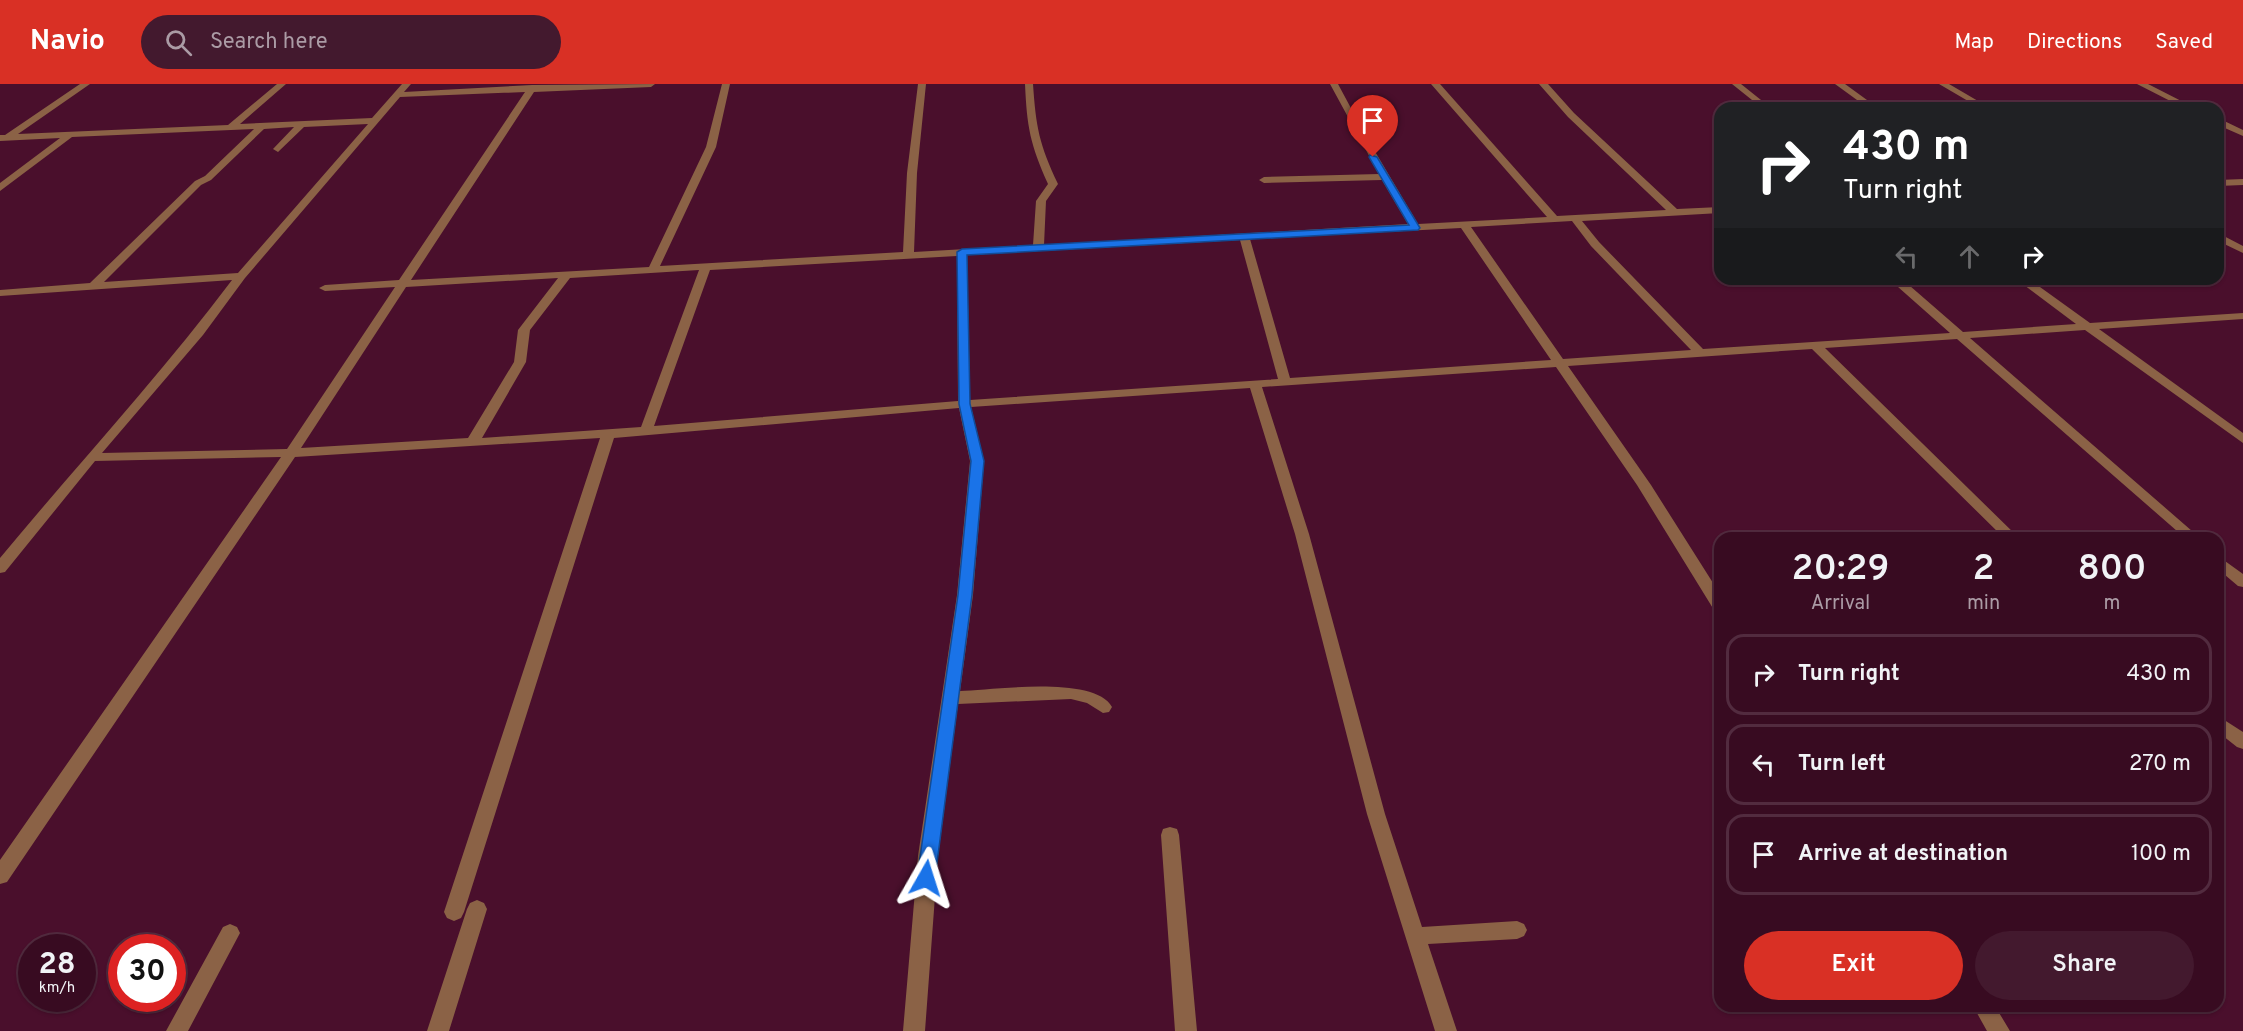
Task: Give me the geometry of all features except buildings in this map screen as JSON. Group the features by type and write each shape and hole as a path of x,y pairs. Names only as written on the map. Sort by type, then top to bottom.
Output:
{"street":[{"path":"3,138 86,84"},
{"path":"230,128 282,84"},
{"path":"0,568 91,457 199,332 241,276 407,84"},
{"path":"398,95 651,84"},
{"path":"653,269 711,147 726,84"},
{"path":"908,255 912,173 922,84"},
{"path":"1029,84 1031,124 1038,152 1053,184 1043,194 1041,201 1038,248"},
{"path":"1334,84 1339,98 1415,228"},
{"path":"1435,84 1555,220"},
{"path":"1543,84 1571,116 1676,213"},
{"path":"1736,84 1759,102"},
{"path":"1839,84 1865,102"},
{"path":"1943,84 1975,102"},
{"path":"2141,84 2178,102"},
{"path":"0,876 291,453 532,88"},
{"path":"3,138 376,121"},
{"path":"2224,124 2243,133"},
{"path":"278,149 300,125"},
{"path":"94,286 198,183 208,178 261,127"},
{"path":"0,188 68,136"},
{"path":"1264,180 1385,177"},
{"path":"2224,183 2243,182"},
{"path":"325,288 1714,210"},
{"path":"1575,219 1595,244 1700,353"},
{"path":"1464,225 1644,485 1714,596"},
{"path":"1244,237 1285,382"},
{"path":"2224,239 2243,250"},
{"path":"914,1031 928,856 965,595 977,461 964,404 962,252"},
{"path":"646,431 706,266"},
{"path":"473,442 520,362 524,330 566,274"},
{"path":"0,293 241,276"},
{"path":"1901,285 2186,532"},
{"path":"2030,285 2243,438"},
{"path":"91,457 291,453 608,434 964,404 2243,316"},
{"path":"1815,345 2006,532"},
{"path":"1255,384 1302,534 1376,814 1446,1031"},
{"path":"454,912 608,434"},
{"path":"2224,566 2243,582"},
{"path":"950,698 1071,693 1086,696 1099,702 1103,707"},
{"path":"2224,727 2243,742"},
{"path":"1170,836 1186,1031"},
{"path":"438,1031 477,909"},
{"path":"1415,936 1517,930"},
{"path":"177,1031 230,933"},
{"path":"1987,1012 1999,1031"}],"route":[{"path":"926,878 965,595 977,461 976,446 964,404 962,252 1415,228 1373,157"}]}
